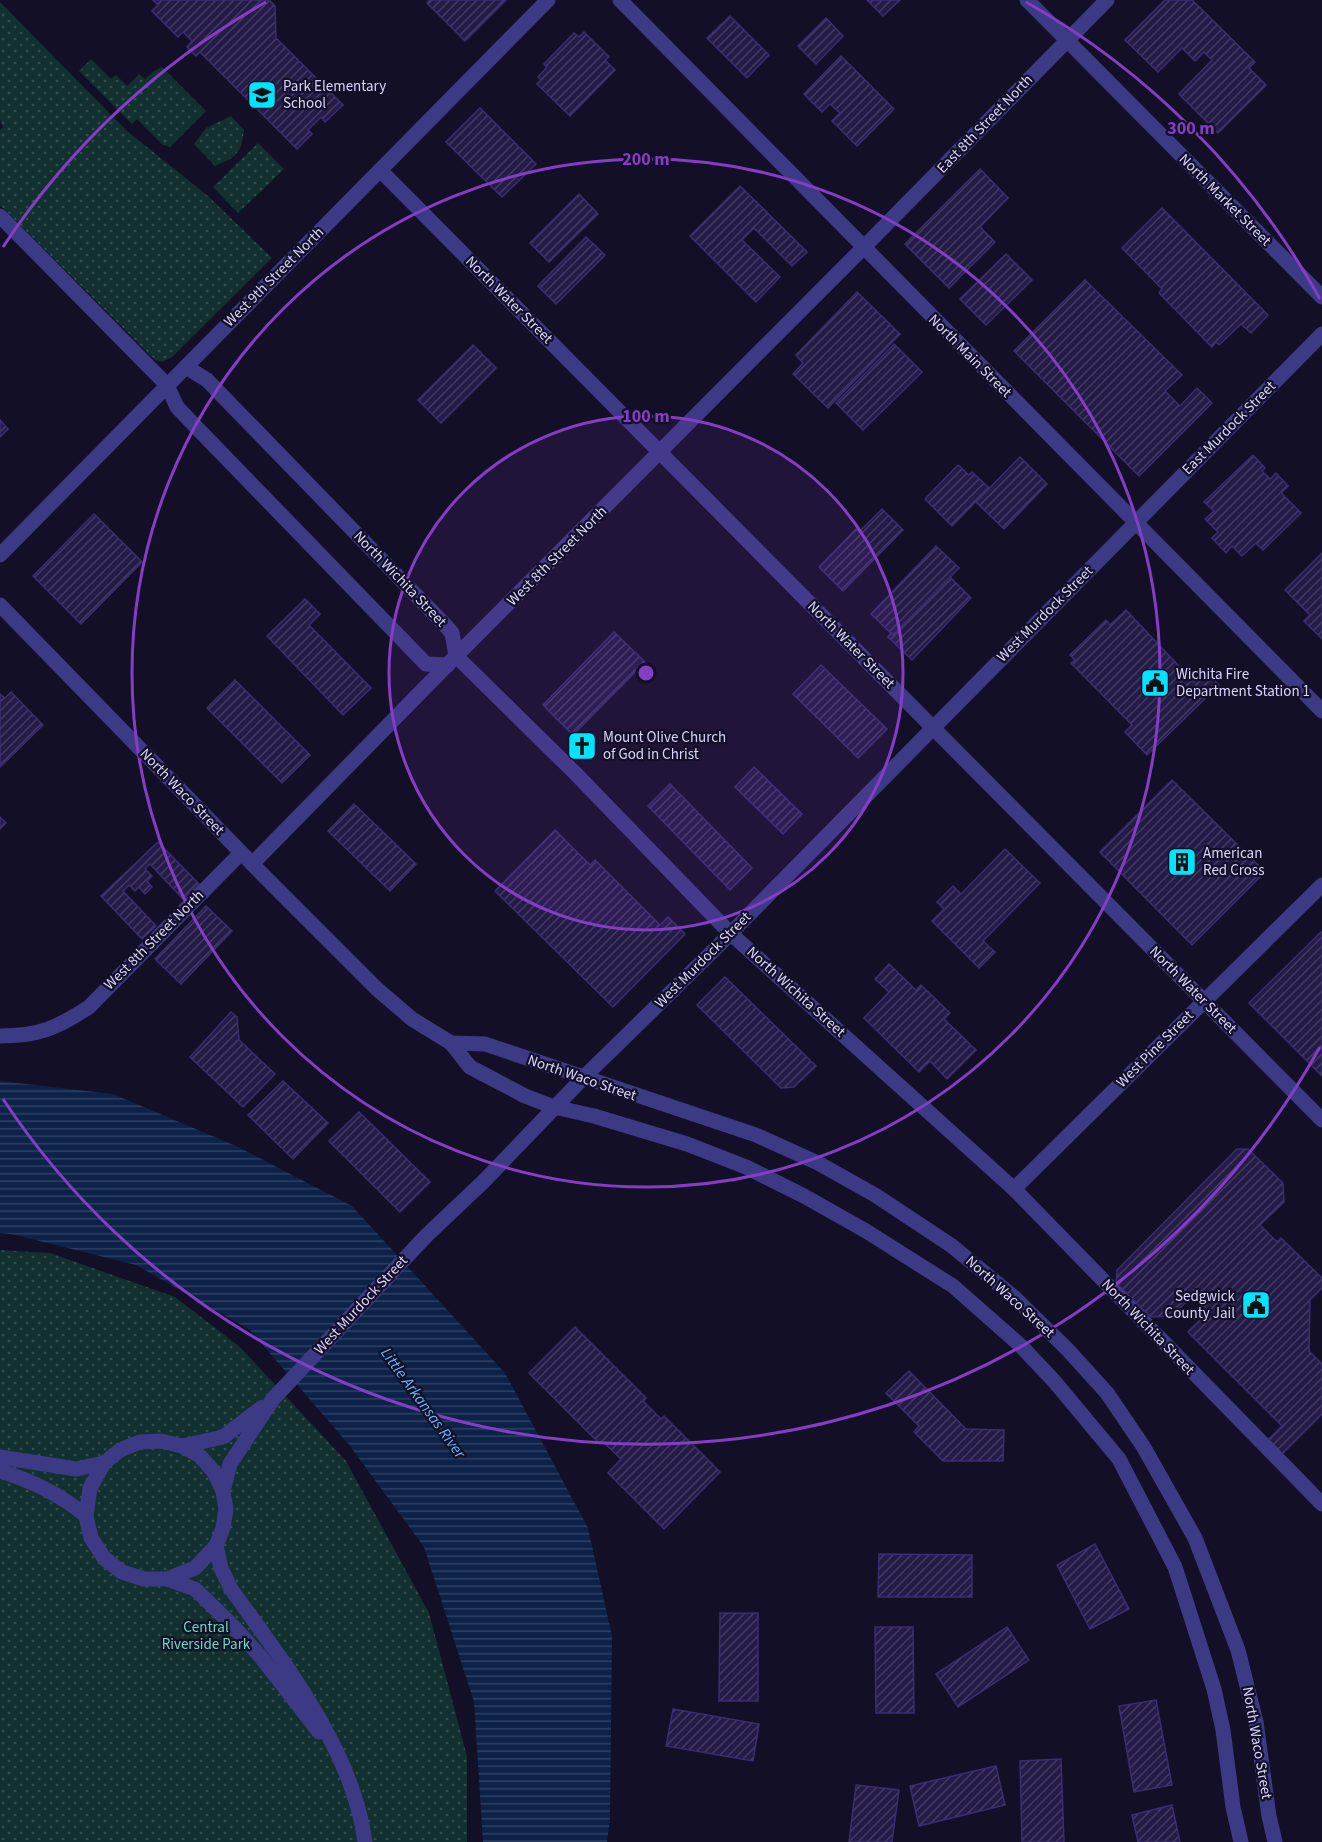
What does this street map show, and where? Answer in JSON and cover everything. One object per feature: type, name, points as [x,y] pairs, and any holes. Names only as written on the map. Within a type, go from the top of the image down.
[{"type":"street","name":"West 9th Street North","points":[[0,555],[548,0]]},
{"type":"street","name":"North Main Street","points":[[620,0],[863,249],[1322,711]]},
{"type":"street","name":"North Market Street","points":[[1027,0],[1322,297]]},
{"type":"street","name":"East 8th Street North","points":[[863,249],[1107,0]]},
{"type":"street","name":"North Water Street","points":[[380,170],[1322,1120]]},
{"type":"street","points":[[0,216],[167,385],[177,407],[426,664],[452,661]]},
{"type":"street","name":"West 8th Street North","points":[[0,1036],[46,1031],[63,1024],[88,1007],[452,661],[863,249]]},
{"type":"street","name":"East Murdock Street","points":[[1135,523],[1322,334]]},
{"type":"street","name":"North Wichita Street","points":[[186,367],[207,380],[452,633],[452,661],[575,773],[730,933],[1014,1190],[1322,1504]]},
{"type":"street","name":"West Murdock Street","points":[[182,1446],[223,1437],[273,1399],[426,1236],[484,1181],[554,1107],[730,933],[1135,523]]},
{"type":"street","name":"North Waco Street","points":[[0,605],[377,989],[412,1019],[451,1043],[470,1067],[525,1096],[554,1107],[594,1116],[687,1144],[746,1167],[866,1231],[953,1286],[996,1323],[1054,1381],[1119,1459],[1175,1567],[1214,1689],[1224,1730],[1233,1807],[1241,1842]]},
{"type":"street","name":"West Pine Street","points":[[1014,1190],[1322,885]]},
{"type":"street","name":"North Waco Street","points":[[451,1043],[485,1044],[756,1135],[818,1163],[875,1195],[952,1246],[1015,1298],[1068,1350],[1107,1393],[1143,1446],[1195,1538],[1238,1650],[1256,1722],[1269,1816],[1275,1842]]},
{"type":"street","name":"West Murdock Street","points":[[223,1491],[230,1464],[273,1399]]},
{"type":"street","name":"West Murdock Street","points":[[161,1441],[182,1446],[200,1456],[214,1472],[223,1491],[226,1509],[223,1528],[216,1546],[195,1568],[167,1579],[144,1579],[122,1572],[104,1558],[91,1538],[86,1516],[90,1488],[104,1463],[120,1450],[140,1442],[161,1441]]},
{"type":"street","points":[[0,1457],[76,1469],[104,1463]]},
{"type":"street","points":[[0,1471],[26,1479],[67,1499],[86,1516]]},
{"type":"street","points":[[216,1546],[221,1568],[231,1589],[313,1708],[342,1761],[365,1842]]},
{"type":"street","points":[[167,1579],[195,1589],[234,1627],[260,1656],[342,1761]]},
{"type":"green space","points":[[0,2],[127,131],[208,196],[272,258],[172,357],[162,362],[155,360],[0,205],[0,130],[3,127],[0,120]]},
{"type":"green space","points":[[91,59],[111,79],[116,75],[127,86],[139,74],[145,79],[162,67],[206,111],[170,147],[163,145],[137,119],[132,124],[79,71]]},
{"type":"green space","points":[[231,116],[244,130],[241,144],[233,157],[215,166],[194,144],[206,128]]},
{"type":"green space","points":[[258,143],[284,169],[238,213],[213,187]]},
{"type":"green space","name":"Central Riverside Park","points":[[0,1250],[50,1253],[175,1297],[240,1347],[346,1461],[429,1613],[467,1756],[467,1842],[0,1842]]},
{"type":"water","name":"Little Arkansas River","points":[[0,1081],[113,1094],[236,1146],[352,1206],[505,1373],[588,1528],[612,1636],[610,1819],[607,1842],[483,1842],[474,1702],[424,1547],[350,1446],[250,1330],[136,1265],[0,1233]]},
{"type":"building","name":"Park Elementary School","points":[[153,0],[269,0],[275,6],[276,38],[343,105],[325,122],[321,117],[308,130],[312,134],[297,149],[200,52],[196,56],[187,47],[192,41],[183,32],[178,37],[152,11],[158,5]]},
{"type":"building","points":[[430,0],[506,0],[465,41],[427,3]]},
{"type":"building","points":[[867,0],[900,0],[883,16]]},
{"type":"building","points":[[1165,0],[1192,0],[1255,62],[1249,68],[1266,85],[1218,133],[1179,94],[1212,60],[1204,52],[1195,61],[1182,48],[1158,72],[1125,40]]},
{"type":"building","points":[[730,16],[769,55],[747,78],[707,38]]},
{"type":"building","points":[[826,18],[843,36],[816,64],[798,46]]},
{"type":"building","points":[[584,32],[609,57],[605,60],[615,70],[570,116],[537,84],[541,80],[538,77],[547,67],[544,64],[574,33],[579,37]]},
{"type":"building","points":[[841,56],[894,109],[857,146],[832,121],[840,113],[830,104],[822,112],[804,94]]},
{"type":"building","points":[[480,108],[536,164],[502,197],[446,142]]},
{"type":"building","points":[[980,169],[1008,198],[980,227],[995,242],[949,288],[905,244]]},
{"type":"building","points":[[740,186],[807,252],[792,266],[754,228],[742,240],[780,277],[756,302],[690,236]]},
{"type":"building","points":[[579,194],[598,214],[549,262],[530,243]]},
{"type":"building","points":[[1162,208],[1268,315],[1251,333],[1241,324],[1219,345],[1216,342],[1212,347],[1159,293],[1162,289],[1122,248]]},
{"type":"building","points":[[586,237],[605,255],[556,304],[538,286]]},
{"type":"building","points":[[1006,254],[1032,280],[986,325],[960,299]]},
{"type":"building","points":[[1085,280],[1182,375],[1165,391],[1180,406],[1197,388],[1212,403],[1139,476],[1014,351]]},
{"type":"building","points":[[857,292],[900,334],[828,408],[793,374],[803,363],[796,355]]},
{"type":"building","points":[[894,344],[922,372],[863,430],[836,403]]},
{"type":"building","points":[[473,345],[496,368],[441,423],[418,400]]},
{"type":"building","points":[[0,420],[8,429],[0,437]]},
{"type":"building","points":[[1253,455],[1265,468],[1262,471],[1270,479],[1276,473],[1288,486],[1281,493],[1301,513],[1263,550],[1256,543],[1242,556],[1232,546],[1226,553],[1212,538],[1218,532],[1205,519],[1214,511],[1204,502]]},
{"type":"building","points":[[1020,457],[1047,484],[1004,529],[976,502]]},
{"type":"building","points":[[958,465],[969,475],[972,472],[989,488],[952,526],[925,499]]},
{"type":"building","points":[[882,509],[903,530],[843,591],[819,567],[856,529],[859,532]]},
{"type":"building","points":[[94,514],[142,562],[81,624],[33,576]]},
{"type":"building","points":[[936,546],[959,568],[893,635],[871,614]]},
{"type":"building","points":[[1322,553],[1322,639],[1304,621],[1310,615],[1285,590]]},
{"type":"building","points":[[950,577],[971,598],[912,660],[888,637],[891,633],[893,635]]},
{"type":"building","points":[[305,599],[320,614],[309,625],[371,688],[343,715],[267,636]]},
{"type":"building","name":"Wichita Fire Department Station 1","points":[[1126,610],[1194,682],[1205,671],[1219,685],[1147,755],[1125,732],[1132,725],[1071,663],[1075,660],[1070,655],[1106,620],[1110,625]]},
{"type":"building","points":[[614,632],[645,662],[573,735],[543,705]]},
{"type":"building","points":[[821,665],[887,729],[858,758],[793,694]]},
{"type":"building","points":[[235,680],[310,755],[282,783],[207,708]]},
{"type":"building","points":[[11,692],[43,725],[0,767],[0,694],[5,698]]},
{"type":"building","points":[[754,767],[802,814],[783,834],[735,787]]},
{"type":"building","name":"American Red Cross","points":[[1172,780],[1265,872],[1192,945],[1100,852]]},
{"type":"building","points":[[670,784],[752,868],[730,890],[648,806]]},
{"type":"building","points":[[354,804],[416,864],[390,891],[328,831]]},
{"type":"building","points":[[0,817],[6,823],[0,829]]},
{"type":"building","points":[[555,830],[590,865],[595,860],[660,925],[668,917],[685,934],[613,1007],[495,891]]},
{"type":"building","points":[[158,842],[199,884],[183,899],[150,864],[145,869],[152,876],[147,881],[152,887],[145,894],[139,887],[135,891],[129,885],[123,891],[156,926],[142,939],[101,896]]},
{"type":"building","points":[[1005,849],[1040,883],[983,941],[995,952],[979,968],[932,921],[944,909],[937,902],[953,886],[961,894]]},
{"type":"building","points":[[206,906],[232,931],[181,984],[155,959]]},
{"type":"building","points":[[1322,933],[1322,1076],[1249,1003]]},
{"type":"building","points":[[889,964],[916,990],[921,985],[950,1013],[944,1019],[976,1050],[947,1079],[930,1061],[919,1072],[864,1018],[889,992],[875,979]]},
{"type":"building","points":[[725,977],[816,1066],[794,1087],[781,1088],[697,1005]]},
{"type":"building","points":[[231,1012],[237,1017],[239,1040],[275,1074],[243,1107],[190,1057]]},
{"type":"building","points":[[283,1081],[328,1123],[293,1159],[248,1115]]},
{"type":"building","points":[[359,1112],[430,1182],[400,1212],[329,1141]]},
{"type":"building","name":"Sedgwick County Jail","points":[[1237,1149],[1248,1149],[1283,1183],[1284,1202],[1260,1225],[1277,1242],[1281,1238],[1322,1278],[1322,1288],[1310,1300],[1309,1351],[1322,1364],[1322,1414],[1281,1455],[1267,1441],[1282,1426],[1188,1332],[1209,1311],[1193,1295],[1172,1316],[1151,1317],[1116,1283],[1117,1270]]},
{"type":"building","points":[[575,1327],[646,1398],[643,1401],[661,1419],[664,1416],[720,1472],[664,1529],[608,1473],[621,1459],[602,1441],[600,1444],[529,1373]]},
{"type":"building","points":[[909,1371],[966,1429],[1004,1430],[1003,1461],[943,1461],[914,1432],[919,1426],[886,1393]]},
{"type":"building","points":[[1095,1544],[1129,1609],[1090,1629],[1057,1565]]},
{"type":"building","points":[[879,1554],[972,1555],[972,1597],[878,1597]]},
{"type":"building","points":[[720,1613],[758,1613],[758,1701],[719,1701]]},
{"type":"building","points":[[875,1627],[913,1627],[914,1713],[876,1713]]},
{"type":"building","points":[[1007,1627],[1029,1660],[958,1707],[936,1674]]},
{"type":"building","points":[[1156,1700],[1172,1785],[1134,1792],[1119,1706]]},
{"type":"building","points":[[673,1709],[759,1724],[753,1761],[666,1746]]},
{"type":"building","points":[[1061,1759],[1064,1842],[1022,1842],[1020,1761]]},
{"type":"building","points":[[996,1766],[1005,1805],[919,1826],[910,1786]]},
{"type":"building","points":[[856,1785],[899,1790],[892,1842],[849,1842]]},
{"type":"building","points":[[1172,1805],[1180,1842],[1138,1842],[1132,1815]]},
{"type":"place","name":"Park Elementary School","points":[[262,95]]},
{"type":"place","name":"Wichita Fire Department Station 1","points":[[1155,683]]},
{"type":"place","name":"Mount Olive Church of God in Christ","points":[[582,746]]},
{"type":"place","name":"American Red Cross","points":[[1182,862]]},
{"type":"place","name":"Sedgwick County Jail","points":[[1256,1305]]}]
